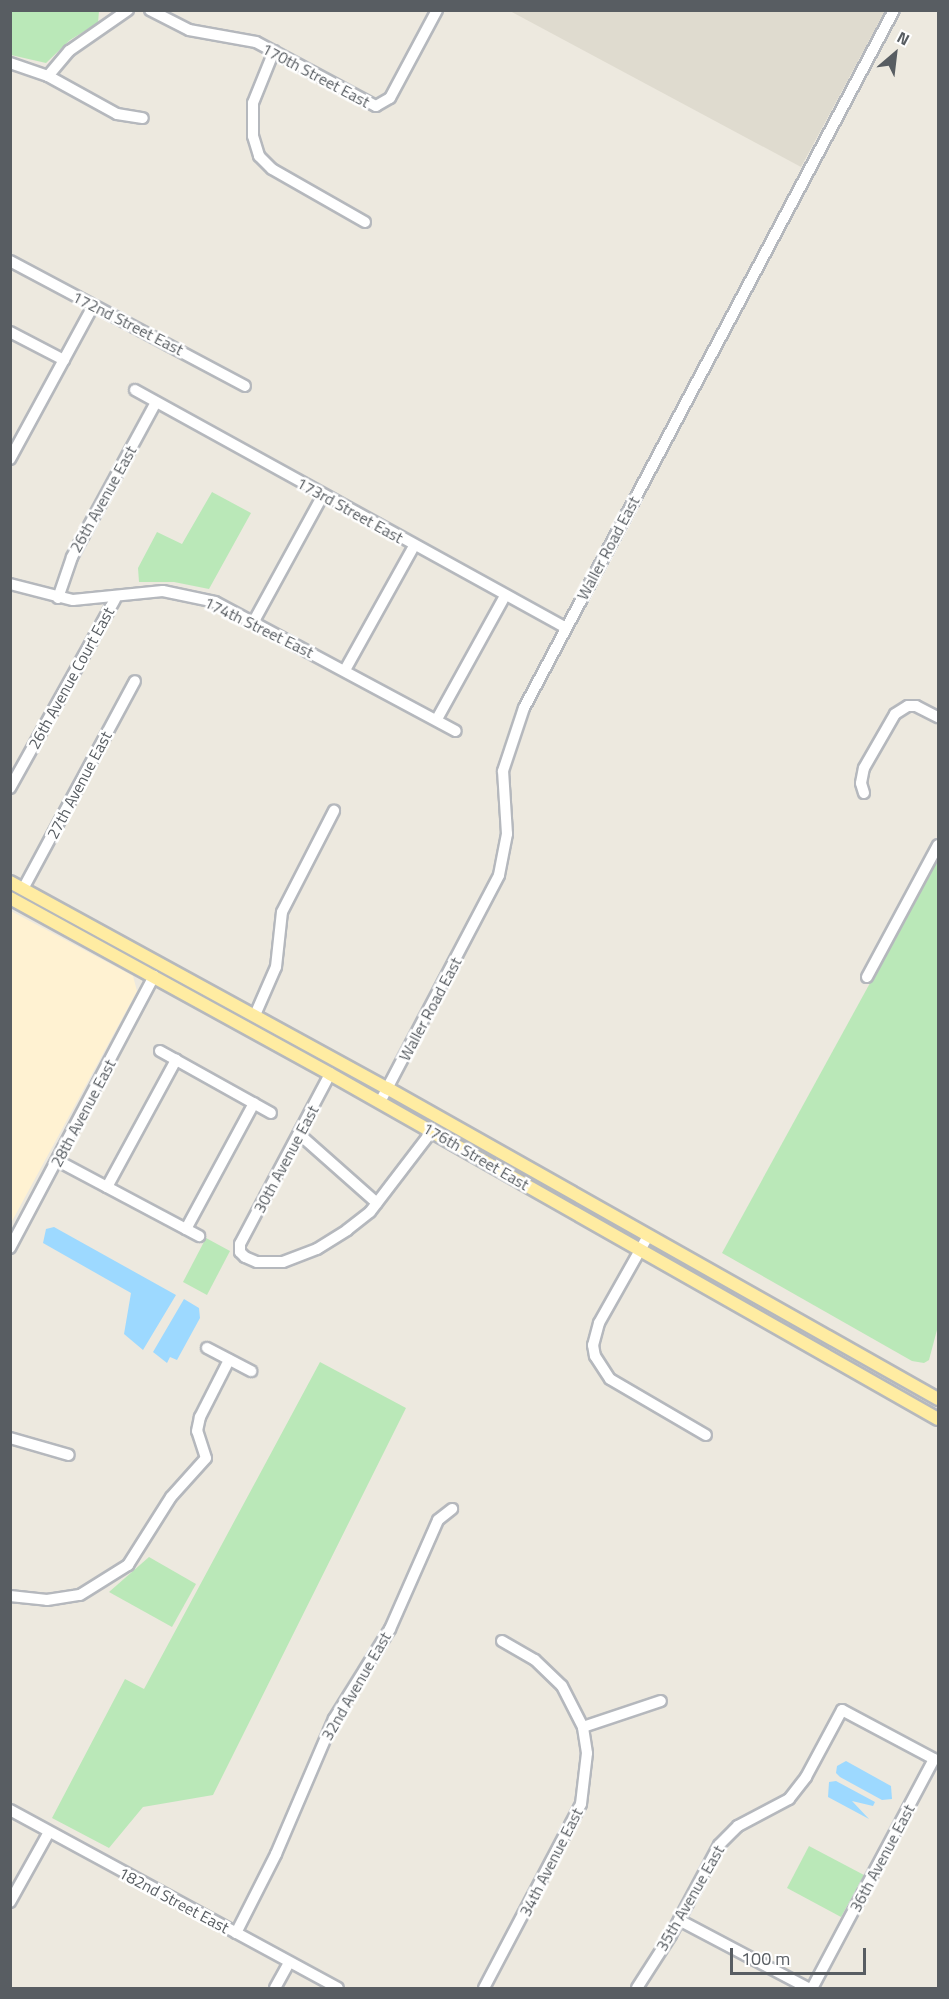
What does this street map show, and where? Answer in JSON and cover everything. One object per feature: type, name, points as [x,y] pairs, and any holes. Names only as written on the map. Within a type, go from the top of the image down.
[{"type":"main road","name":"176th Street East","points":[[10,882],[387,1088],[939,1399]]},
{"type":"main road","name":"176th Street East","points":[[10,898],[432,1131],[939,1419]]},
{"type":"main road","points":[[154,976],[162,973],[203,995],[216,994]]},
{"type":"street","points":[[107,10],[116,20]]},
{"type":"street","points":[[48,76],[69,51],[128,10]]},
{"type":"street","name":"170th Street East","points":[[150,10],[189,30],[244,38],[274,51],[372,106],[380,106],[390,98],[437,10]]},
{"type":"street","name":"Waller Road East","points":[[380,1102],[496,883],[507,834],[502,793],[507,752],[566,628],[894,10]]},
{"type":"street","points":[[274,51],[253,103],[253,136],[259,156],[272,169],[365,222]]},
{"type":"street","points":[[10,63],[48,76],[117,114],[143,118]]},
{"type":"street","name":"172nd Street East","points":[[10,261],[244,386]]},
{"type":"street","points":[[10,459],[14,444],[93,306]]},
{"type":"street","points":[[10,332],[64,360]]},
{"type":"street","name":"173rd Street East","points":[[135,390],[566,628]]},
{"type":"street","name":"26th Avenue East","points":[[58,598],[72,557],[156,402]]},
{"type":"street","points":[[254,621],[323,495]]},
{"type":"street","points":[[345,670],[414,546]]},
{"type":"street","name":"174th Street East","points":[[10,584],[58,598],[115,599],[163,591],[215,602],[456,731]]},
{"type":"street","points":[[437,719],[505,596]]},
{"type":"street","name":"26th Avenue Court East","points":[[10,788],[115,599]]},
{"type":"street","name":"27th Avenue East","points":[[23,889],[135,681]]},
{"type":"street","points":[[864,794],[861,783],[864,768],[891,720],[902,708],[916,706],[939,717]]},
{"type":"street","points":[[255,1015],[276,967],[282,912],[334,812]]},
{"type":"street","points":[[867,977],[939,845]]},
{"type":"street","name":"28th Avenue East","points":[[10,1248],[154,976]]},
{"type":"street","points":[[160,1051],[271,1113]]},
{"type":"street","points":[[106,1187],[176,1060]]},
{"type":"street","name":"30th Avenue East","points":[[330,1074],[240,1244],[240,1252],[257,1262],[283,1262],[317,1249],[377,1203]]},
{"type":"street","points":[[186,1229],[254,1103]]},
{"type":"street","points":[[299,1134],[377,1203],[432,1131]]},
{"type":"street","points":[[58,1161],[199,1236]]},
{"type":"street","points":[[648,1236],[596,1330],[593,1346],[597,1361],[610,1379],[706,1435]]},
{"type":"street","points":[[207,1348],[251,1371]]},
{"type":"street","points":[[10,1596],[47,1600],[80,1595],[98,1587],[128,1565],[171,1497],[206,1458],[197,1431],[200,1417],[229,1360]]},
{"type":"street","points":[[10,1438],[69,1455]]},
{"type":"street","name":"32nd Avenue East","points":[[236,1933],[276,1854],[334,1719],[390,1629],[438,1520],[452,1509]]},
{"type":"street","points":[[502,1641],[535,1660],[562,1686],[583,1727],[661,1701]]},
{"type":"street","name":"35th Avenue East","points":[[637,1989],[679,1920],[719,1845],[738,1826],[789,1799],[806,1777],[842,1710],[934,1759]]},
{"type":"street","name":"34th Avenue East","points":[[484,1989],[581,1804],[587,1764],[583,1727]]},
{"type":"street","name":"36th Avenue East","points":[[810,1989],[934,1759]]},
{"type":"street","name":"182nd Street East","points":[[10,1810],[338,1989]]},
{"type":"street","points":[[10,1902],[49,1832]]},
{"type":"street","points":[[679,1920],[810,1989]]},
{"type":"street","points":[[275,1989],[289,1963]]},
{"type":"shaded area","points":[[510,11],[885,11],[801,167]]},
{"type":"shaded area","points":[[11,911],[133,976],[137,991],[11,1223]]},
{"type":"green space","points":[[11,11],[99,11],[98,23],[70,40],[46,63],[11,55]]},
{"type":"green space","points":[[212,492],[251,513],[209,589],[174,582],[139,582],[138,568],[157,532],[182,544]]},
{"type":"green space","points":[[938,859],[938,1326],[929,1360],[924,1363],[912,1361],[722,1253]]},
{"type":"green space","points":[[206,1238],[230,1251],[207,1295],[183,1282]]},
{"type":"green space","points":[[320,1362],[406,1408],[213,1795],[143,1807],[109,1848],[52,1818],[125,1679],[144,1689]]},
{"type":"green space","points":[[149,1557],[196,1584],[172,1627],[109,1592]]},
{"type":"green space","points":[[809,1846],[864,1875],[841,1917],[787,1888]]},
{"type":"water","points":[[54,1227],[176,1295],[143,1350],[124,1334],[131,1293],[43,1243],[46,1229]]},
{"type":"water","points":[[184,1299],[199,1308],[200,1318],[177,1360],[170,1357],[167,1363],[153,1352]]},
{"type":"water","points":[[846,1761],[891,1786],[892,1799],[882,1800],[840,1777],[836,1773],[837,1766]]},
{"type":"water","points":[[836,1781],[875,1802],[873,1806],[852,1801],[869,1819],[828,1797],[829,1782]]}]
